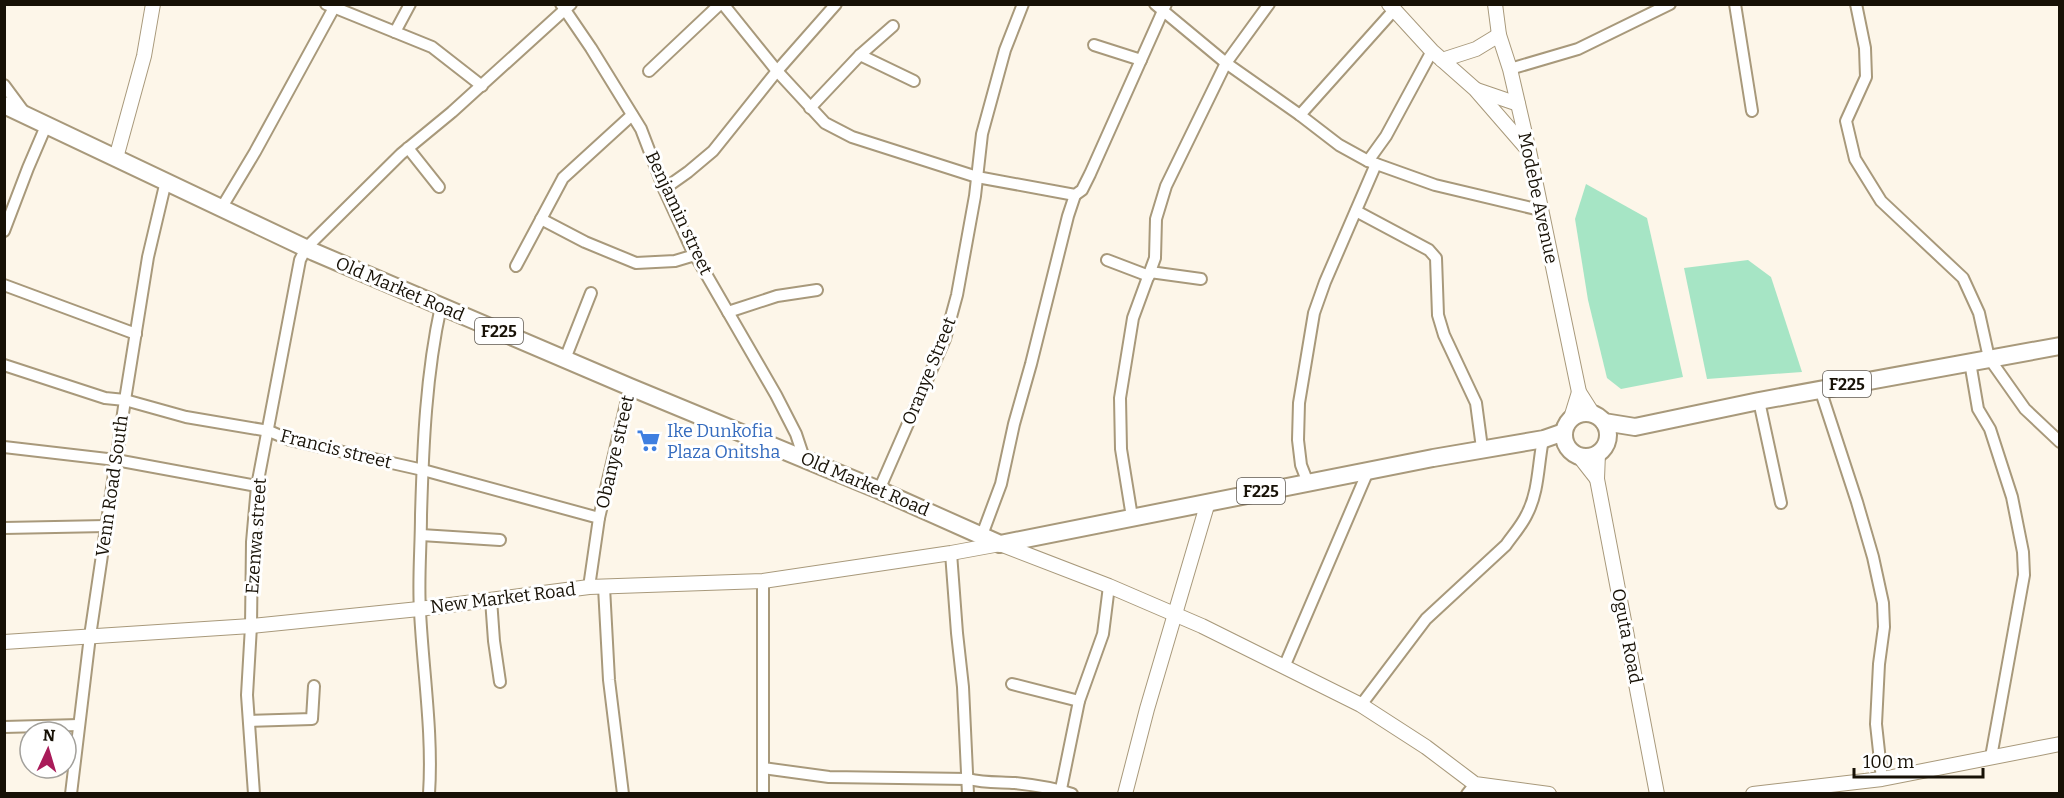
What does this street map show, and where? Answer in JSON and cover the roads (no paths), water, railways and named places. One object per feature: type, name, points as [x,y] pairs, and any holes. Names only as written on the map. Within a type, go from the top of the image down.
[{"type":"main road","name":"Old Market Road","points":[[4,105],[306,248],[630,387],[804,458],[1000,544]]},
{"type":"main road","name":"F225","points":[[1523,441],[1574,452],[1586,457],[1635,427],[1820,389],[2060,346]]},
{"type":"main road","name":"F225","points":[[1000,544],[1308,483],[1433,455],[1554,437],[1582,413],[1635,427]]},
{"type":"main road","points":[[1599,418],[1607,428],[1602,447]]},
{"type":"main road","points":[[1567,425],[1564,438],[1574,452]]},
{"type":"street","points":[[116,158],[144,57],[153,4]]},
{"type":"street","points":[[395,32],[410,4]]},
{"type":"street","points":[[649,71],[721,4],[777,71],[825,123],[852,137],[977,177],[1075,195]]},
{"type":"street","points":[[664,189],[713,151],[777,71],[836,4]]},
{"type":"street","name":"Oranye Street","points":[[879,490],[945,339],[957,295],[982,134],[1005,50],[1023,4]]},
{"type":"street","points":[[1131,517],[1121,449],[1120,398],[1133,318],[1155,258],[1156,219],[1166,186],[1226,63],[1269,4]]},
{"type":"street","name":"Modebe Avenue","points":[[1495,4],[1499,35],[1518,104],[1579,392]]},
{"type":"street","points":[[1510,69],[1578,49],[1670,4]]},
{"type":"street","points":[[1735,4],[1752,111]]},
{"type":"street","points":[[1856,4],[1865,48],[1866,76],[1846,121],[1855,159],[1881,201],[1962,278],[1979,313],[1989,358],[2025,409],[2060,442]]},
{"type":"street","points":[[222,207],[255,152],[332,6],[432,47],[482,86]]},
{"type":"street","points":[[306,248],[408,148],[482,86],[566,7]]},
{"type":"street","name":"Benjamin street","points":[[566,7],[641,129],[664,189],[695,255],[776,395],[796,434],[804,458]]},
{"type":"street","points":[[982,535],[1001,484],[1014,424],[1075,195],[1082,190],[1141,60],[1162,7],[1226,63],[1339,145],[1372,163],[1435,185],[1540,210]]},
{"type":"street","points":[[1300,115],[1391,7],[1437,55],[1475,89],[1528,151]]},
{"type":"street","points":[[810,108],[892,26]]},
{"type":"street","points":[[1308,483],[1301,465],[1299,403],[1314,313],[1356,211],[1372,163],[1386,136],[1437,55],[1476,49],[1499,35]]},
{"type":"street","points":[[1094,45],[1141,60]]},
{"type":"street","points":[[861,55],[914,81]]},
{"type":"street","points":[[4,85],[26,115]]},
{"type":"street","points":[[1475,89],[1518,104]]},
{"type":"street","points":[[516,266],[563,178],[632,115]]},
{"type":"street","points":[[4,231],[46,126]]},
{"type":"street","points":[[408,148],[439,187]]},
{"type":"street","name":"Venn Road South","points":[[71,794],[90,636],[125,400],[148,257],[166,182]]},
{"type":"street","points":[[1356,211],[1429,250],[1436,258],[1438,315],[1444,335],[1476,404],[1482,448]]},
{"type":"street","points":[[541,219],[585,242],[636,263],[675,261],[695,255]]},
{"type":"street","name":"Ezenwa street","points":[[254,794],[247,695],[252,542],[257,486],[300,260],[306,248]]},
{"type":"street","points":[[1107,260],[1149,274],[1201,279]]},
{"type":"street","points":[[4,285],[136,334]]},
{"type":"street","points":[[728,312],[777,296],[817,290]]},
{"type":"street","points":[[566,359],[591,293]]},
{"type":"street","points":[[429,794],[426,692],[419,609],[423,470],[432,346],[441,306]]},
{"type":"street","points":[[1970,362],[1978,410],[1990,429],[2012,497],[2023,552],[2024,575],[1990,757]]},
{"type":"street","name":"Francis street","points":[[4,365],[105,398],[125,400],[186,417],[269,431],[312,446],[423,470],[599,518]]},
{"type":"street","name":"Obanye street","points":[[599,518],[630,387]]},
{"type":"street","points":[[1820,389],[1857,502],[1883,603],[1884,627],[1879,664],[1876,724],[1882,778]]},
{"type":"street","points":[[1579,392],[1599,418]]},
{"type":"street","points":[[1567,425],[1579,392]]},
{"type":"street","points":[[1759,401],[1781,503]]},
{"type":"street","points":[[1361,705],[1426,619],[1506,545],[1527,514],[1535,490],[1542,445]]},
{"type":"street","points":[[4,447],[116,460],[257,486]]},
{"type":"street","points":[[1597,479],[1602,447]]},
{"type":"street","points":[[1574,452],[1597,479]]},
{"type":"street","points":[[1284,667],[1378,467]]},
{"type":"street","name":"Oguta Road","points":[[1597,479],[1657,794]]},
{"type":"street","points":[[1125,794],[1208,502]]},
{"type":"street","points":[[588,588],[599,518]]},
{"type":"street","points":[[4,528],[106,526]]},
{"type":"street","points":[[421,535],[500,540]]},
{"type":"street","points":[[1000,544],[1109,586],[1202,626],[1361,705],[1409,736],[1474,790],[1549,794]]},
{"type":"street","name":"New Market Road","points":[[4,642],[251,626],[419,609],[588,588],[763,581],[1000,544]]},
{"type":"street","points":[[951,553],[963,687],[968,794]]},
{"type":"street","points":[[763,581],[763,794]]},
{"type":"street","points":[[1060,792],[1079,701],[1103,634],[1109,586]]},
{"type":"street","points":[[604,587],[609,680],[622,794]]},
{"type":"street","points":[[491,599],[500,682]]},
{"type":"street","points":[[1012,684],[1079,701]]},
{"type":"street","points":[[249,722],[312,719],[314,686]]},
{"type":"street","points":[[4,727],[79,724]]},
{"type":"street","points":[[1753,794],[1882,778],[2060,744]]},
{"type":"street","points":[[763,768],[830,777],[968,779],[981,783],[1015,783],[1072,794]]},
{"type":"place","name":"Ike Dunkofia Plaza Onitsha","points":[[649,441]]}]
